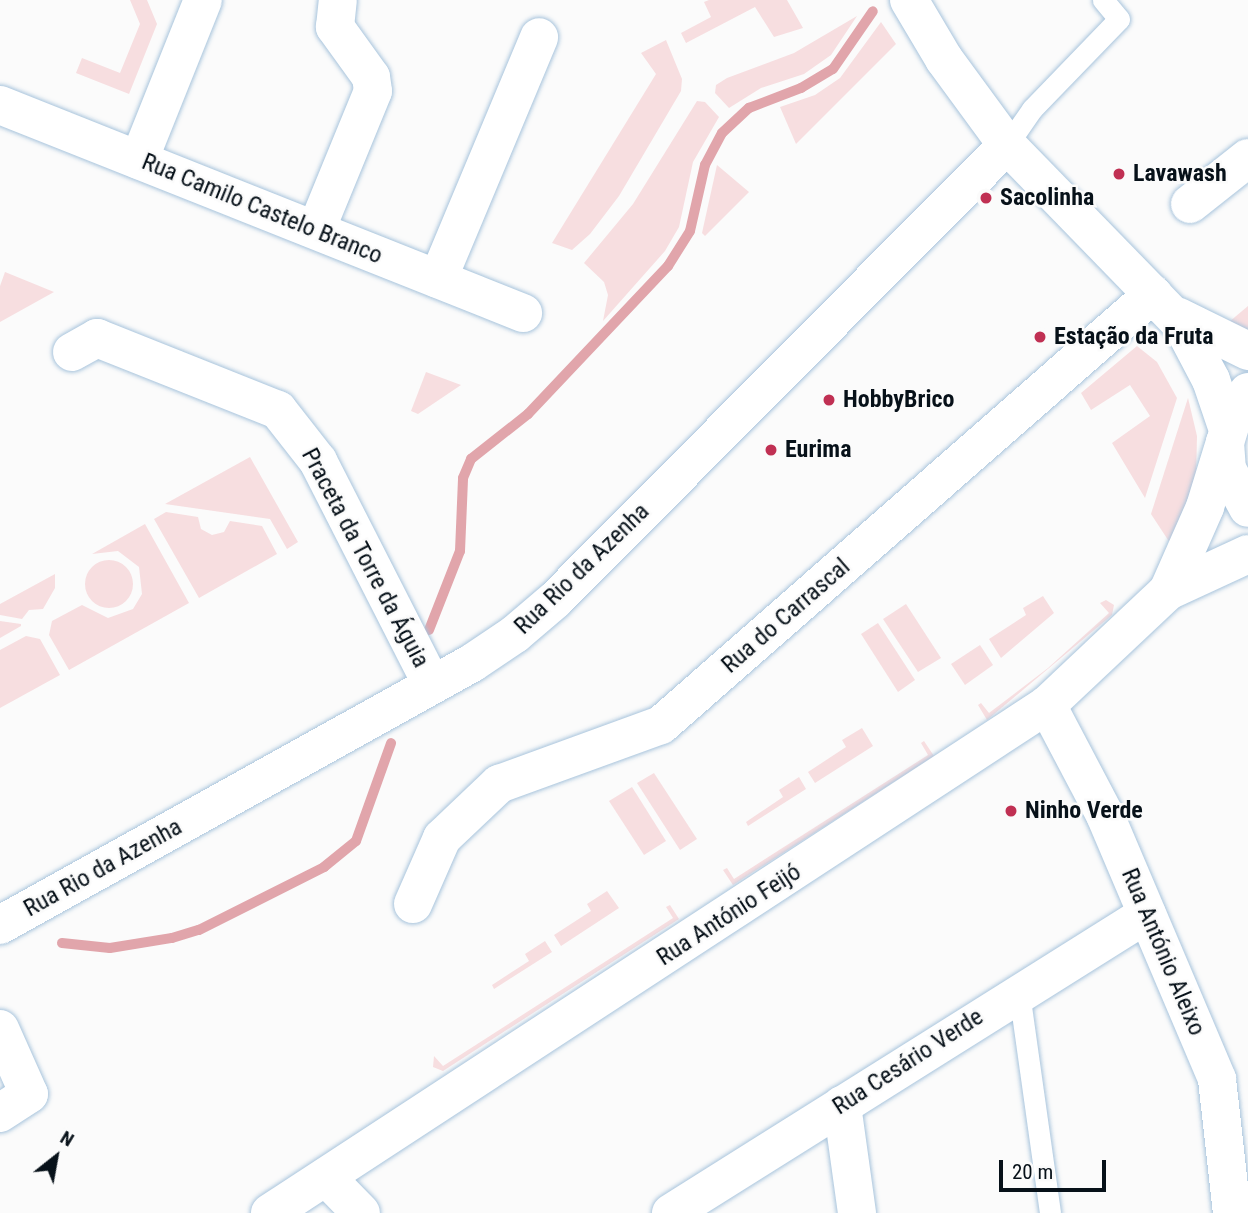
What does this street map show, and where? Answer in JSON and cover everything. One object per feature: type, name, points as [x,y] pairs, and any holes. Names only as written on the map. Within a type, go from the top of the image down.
[{"type":"street","points":[[139,160],[204,0]]},
{"type":"street","points":[[316,230],[373,91],[371,77],[335,27],[338,0]]},
{"type":"street","points":[[909,0],[950,69],[1007,145],[1161,302],[1203,361],[1226,436],[1227,470],[1248,508]]},
{"type":"street","points":[[438,279],[540,37]]},
{"type":"street","name":"Rua Camilo Castelo Branco","points":[[0,105],[523,313]]},
{"type":"street","name":"Rua Rio da Azenha","points":[[0,925],[494,650],[546,609],[1007,145]]},
{"type":"street","points":[[1190,204],[1248,158]]},
{"type":"street","points":[[1161,302],[1207,334],[1248,351]]},
{"type":"street","name":"Rua do Carrascal","points":[[413,904],[442,838],[499,784],[661,726],[1161,302]]},
{"type":"street","name":"Praceta da Torre da Águia","points":[[72,352],[97,338],[278,410],[318,461],[432,685]]},
{"type":"street","name":"Rua António Feijó","points":[[1168,591],[1205,507],[1226,436],[1248,391]]},
{"type":"street","name":"Rua António Feijó","points":[[270,1213],[1047,705],[1168,591],[1248,554]]},
{"type":"street","name":"Rua António Aleixo","points":[[1047,705],[1105,815],[1217,1079],[1232,1213]]},
{"type":"street","name":"Rua Cesário Verde","points":[[671,1213],[1147,914]]},
{"type":"street","points":[[0,1029],[29,1094],[0,1113]]},
{"type":"street","points":[[842,1105],[857,1213]]},
{"type":"street","points":[[327,1177],[361,1213]]},
{"type":"lane","points":[[1007,145],[1032,109],[1119,19],[1103,0]]},
{"type":"lane","points":[[1019,992],[1050,1213]]},
{"type":"shaded area","points":[[130,0],[147,0],[157,24],[129,94],[76,73],[82,58],[120,73],[140,24]]},
{"type":"shaded area","points":[[787,0],[803,28],[774,37],[755,7],[686,43],[681,33],[711,17],[704,2]]},
{"type":"shaded area","points":[[857,16],[831,55],[804,74],[761,88],[729,108],[715,93],[716,85],[727,78],[794,53]]},
{"type":"shaded area","points":[[881,22],[896,44],[796,144],[780,107],[815,95],[840,78]]},
{"type":"shaded area","points":[[666,40],[682,79],[681,91],[619,196],[590,234],[572,250],[552,243],[656,74],[641,53]]},
{"type":"shaded area","points":[[697,101],[705,102],[719,117],[693,162],[679,227],[665,251],[603,321],[608,295],[604,282],[584,263],[633,204]]},
{"type":"shaded area","points":[[717,165],[749,192],[705,236],[702,233]]},
{"type":"shaded area","points":[[5,272],[54,292],[0,322],[0,286]]},
{"type":"shaded area","points":[[1248,306],[1248,330],[1229,322]]},
{"type":"shaded area","points":[[1137,346],[1157,362],[1177,398],[1145,498],[1112,443],[1150,416],[1130,385],[1091,410],[1081,393]]},
{"type":"shaded area","points":[[426,372],[461,385],[418,414],[411,411]]},
{"type":"shaded area","points":[[1188,398],[1197,436],[1196,479],[1170,543],[1151,514]]},
{"type":"shaded area","points":[[250,457],[298,542],[287,549],[270,519],[165,504]]},
{"type":"shaded area","points":[[166,512],[198,517],[201,529],[212,535],[224,532],[230,521],[262,526],[277,554],[199,598],[154,519]]},
{"type":"shaded area","points":[[145,524],[189,603],[69,670],[49,635],[52,621],[82,605],[108,618],[133,609],[142,594],[139,567],[118,551],[92,554]]},
{"type":"shaded area","points":[[109,560],[126,567],[133,584],[126,601],[109,608],[92,601],[85,584],[92,567]]},
{"type":"shaded area","points":[[55,574],[55,588],[43,609],[29,610],[22,619],[0,615],[0,604]]},
{"type":"shaded area","points":[[1043,596],[1054,613],[1001,658],[989,639],[1026,615],[1023,608]]},
{"type":"shaded area","points":[[1106,600],[1114,605],[1112,615],[987,720],[978,705],[981,703],[989,713],[1048,668],[1109,613],[1100,603]]},
{"type":"shaded area","points":[[906,604],[941,658],[918,672],[883,619]]},
{"type":"shaded area","points":[[0,621],[21,624],[21,626],[0,638]]},
{"type":"shaded area","points":[[878,623],[915,680],[898,692],[861,634]]},
{"type":"shaded area","points":[[26,636],[40,639],[60,675],[0,708],[0,650]]},
{"type":"shaded area","points":[[980,645],[993,665],[965,685],[951,664]]},
{"type":"shaded area","points":[[862,728],[873,746],[815,783],[808,772],[846,747],[842,740]]},
{"type":"shaded area","points":[[924,741],[934,756],[733,885],[723,870],[727,868],[734,879],[928,755],[921,743]]},
{"type":"shaded area","points":[[654,773],[697,839],[680,850],[637,783]]},
{"type":"shaded area","points":[[799,777],[806,789],[748,826],[746,822],[783,797],[779,790]]},
{"type":"shaded area","points":[[632,787],[666,841],[644,855],[609,801]]},
{"type":"shaded area","points":[[607,891],[619,908],[561,946],[554,935],[591,911],[587,904]]},
{"type":"shaded area","points":[[670,905],[679,919],[443,1071],[433,1067],[434,1056],[443,1066],[673,918],[666,907]]},
{"type":"shaded area","points":[[545,941],[552,952],[494,989],[492,985],[529,961],[525,954]]},
{"type":"waterway","points":[[429,630],[460,551],[463,478],[471,459],[528,414],[668,266],[690,231],[705,165],[722,133],[749,108],[801,88],[833,69],[873,11]]},
{"type":"waterway","points":[[62,943],[110,948],[172,938],[199,930],[324,867],[356,841],[391,743]]},
{"type":"place","name":"Lavawash","points":[[1119,174]]},
{"type":"place","name":"Sacolinha","points":[[986,198]]},
{"type":"place","name":"Estação da Fruta","points":[[1040,337]]},
{"type":"place","name":"HobbyBrico","points":[[829,400]]},
{"type":"place","name":"Eurima","points":[[771,450]]},
{"type":"place","name":"Ninho Verde","points":[[1011,811]]}]
